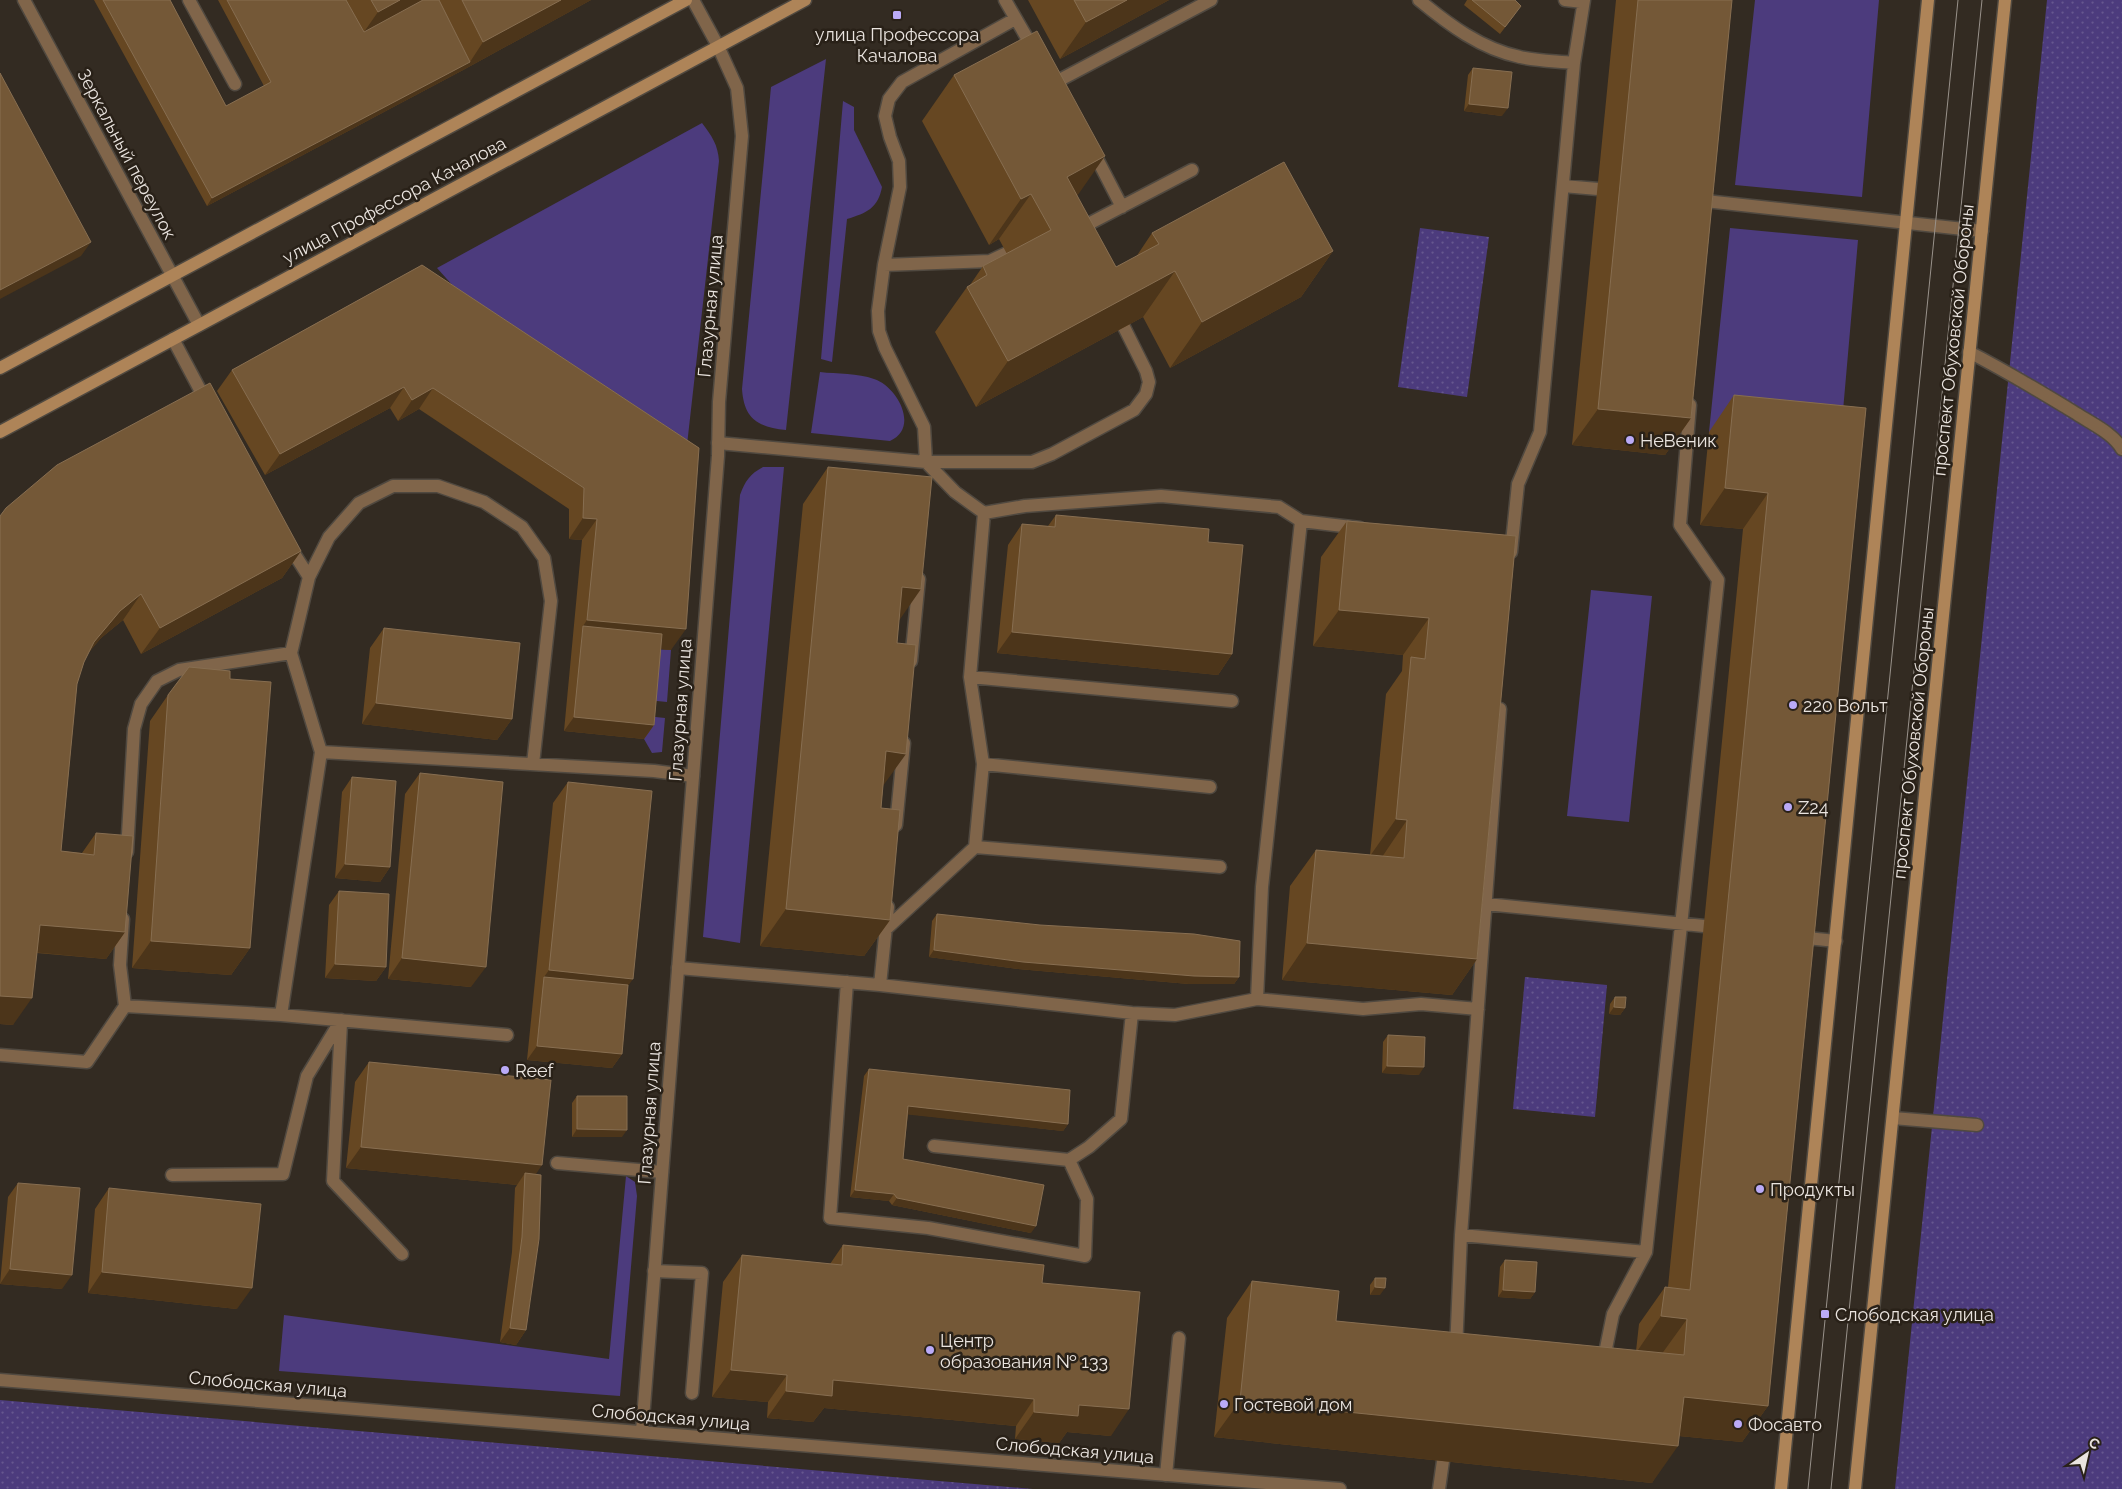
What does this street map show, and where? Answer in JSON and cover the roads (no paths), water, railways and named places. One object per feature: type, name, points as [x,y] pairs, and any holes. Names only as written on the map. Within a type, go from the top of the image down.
[{"type":"main road","points":[[0,368],[686,0]]},
{"type":"main road","name":"улица Профессора Качалова","points":[[0,432],[805,0]]},
{"type":"main road","points":[[1781,1489],[1928,0]]},
{"type":"main road","name":"проспект Обуховской Обороны","points":[[1855,1489],[2005,0]]},
{"type":"street","name":"Зеркальный переулок","points":[[24,0],[199,325]]},
{"type":"street","points":[[189,0],[235,84]]},
{"type":"street","name":"Глазурная улица","points":[[642,1432],[718,443],[719,402],[742,136],[737,88],[718,46],[693,0]]},
{"type":"street","points":[[1005,0],[1040,59]]},
{"type":"street","points":[[1054,83],[1211,0]]},
{"type":"street","points":[[1510,563],[1507,546],[1518,484],[1540,432],[1574,63],[1584,1],[1565,0]]},
{"type":"street","points":[[1424,2],[1444,20],[1481,44],[1520,57],[1574,63]]},
{"type":"street","points":[[926,480],[924,427],[885,348],[879,331],[878,312],[884,265],[900,187],[899,161],[885,116],[889,99],[902,82],[1016,19]]},
{"type":"street","points":[[1083,134],[1122,207]]},
{"type":"street","points":[[1071,234],[1192,170]]},
{"type":"street","points":[[1563,186],[1598,189]]},
{"type":"street","points":[[1691,199],[1982,231]]},
{"type":"street","points":[[884,265],[990,262],[1007,253]]},
{"type":"street","points":[[718,443],[926,462],[1032,462],[1052,454],[1134,410],[1146,394],[1149,382],[1146,371],[1124,327]]},
{"type":"street","points":[[172,339],[213,414]]},
{"type":"street","points":[[1969,352],[2026,382],[2099,428],[2117,440],[2122,449]]},
{"type":"street","points":[[1593,1366],[1603,1367],[1613,1314],[1646,1252],[1718,580],[1680,525],[1692,390]]},
{"type":"street","points":[[926,462],[955,492],[984,513],[1025,506],[1161,496],[1278,508],[1301,521],[1368,529]]},
{"type":"street","points":[[281,1015],[321,752],[291,653],[309,577],[329,537],[359,503],[393,486],[438,486],[484,502],[522,527],[544,558],[551,601],[533,764]]},
{"type":"street","points":[[886,929],[976,847],[983,764],[970,677],[984,513]]},
{"type":"street","points":[[1257,999],[1262,887],[1301,521]]},
{"type":"street","points":[[279,529],[309,577]]},
{"type":"street","points":[[910,674],[920,566]]},
{"type":"street","points":[[126,867],[134,729],[140,704],[156,681],[179,670],[291,653]]},
{"type":"street","points":[[970,677],[1232,701]]},
{"type":"street","points":[[1454,1365],[1461,1235],[1501,698]]},
{"type":"street","points":[[895,840],[905,733]]},
{"type":"street","points":[[321,752],[533,764],[693,776]]},
{"type":"street","points":[[983,764],[1210,787]]},
{"type":"street","points":[[976,847],[1220,867]]},
{"type":"street","points":[[880,984],[890,890]]},
{"type":"street","points":[[1486,904],[1704,926]]},
{"type":"street","points":[[0,1055],[87,1062],[125,1006],[120,965],[124,906]]},
{"type":"street","points":[[1792,937],[1836,940]]},
{"type":"street","points":[[678,968],[880,984],[1132,1013],[1175,1015],[1257,999],[1363,1009],[1421,1004],[1478,1009]]},
{"type":"street","points":[[847,982],[830,1218],[928,1228],[1085,1256],[1087,1199],[1069,1160]]},
{"type":"street","points":[[125,1006],[281,1015],[507,1035]]},
{"type":"street","points":[[934,1146],[1069,1160],[1089,1147],[1121,1119],[1132,1013]]},
{"type":"street","points":[[172,1174],[283,1174],[307,1076],[341,1020]]},
{"type":"street","points":[[341,1020],[333,1181],[402,1254]]},
{"type":"street","points":[[1893,1118],[1977,1125]]},
{"type":"street","points":[[557,1163],[662,1172]]},
{"type":"street","points":[[1461,1235],[1646,1252]]},
{"type":"street","points":[[654,1271],[702,1273],[692,1393]]},
{"type":"street","points":[[1166,1475],[1178,1338]]},
{"type":"street","name":"Слободская улица","points":[[0,1380],[1340,1489]]},
{"type":"street","points":[[1439,1489],[1443,1461]]},
{"type":"tram line","points":[[1808,1489],[1958,0]]},
{"type":"tram line","points":[[1831,1489],[1982,0]]},
{"type":"place","name":"улица Профессора Качалова","points":[[897,15]]},
{"type":"place","name":"НеВеник","points":[[1630,440]]},
{"type":"place","name":"220 Вольт","points":[[1793,705]]},
{"type":"place","name":"Z24","points":[[1788,807]]},
{"type":"place","name":"Reef","points":[[505,1070]]},
{"type":"place","name":"Продукты","points":[[1760,1189]]},
{"type":"place","name":"Слободская улица","points":[[1825,1314]]},
{"type":"place","name":"Центр образования № 133","points":[[930,1350]]},
{"type":"place","name":"Гостевой дом","points":[[1224,1404]]},
{"type":"place","name":"Фосавто","points":[[1738,1424]]}]
